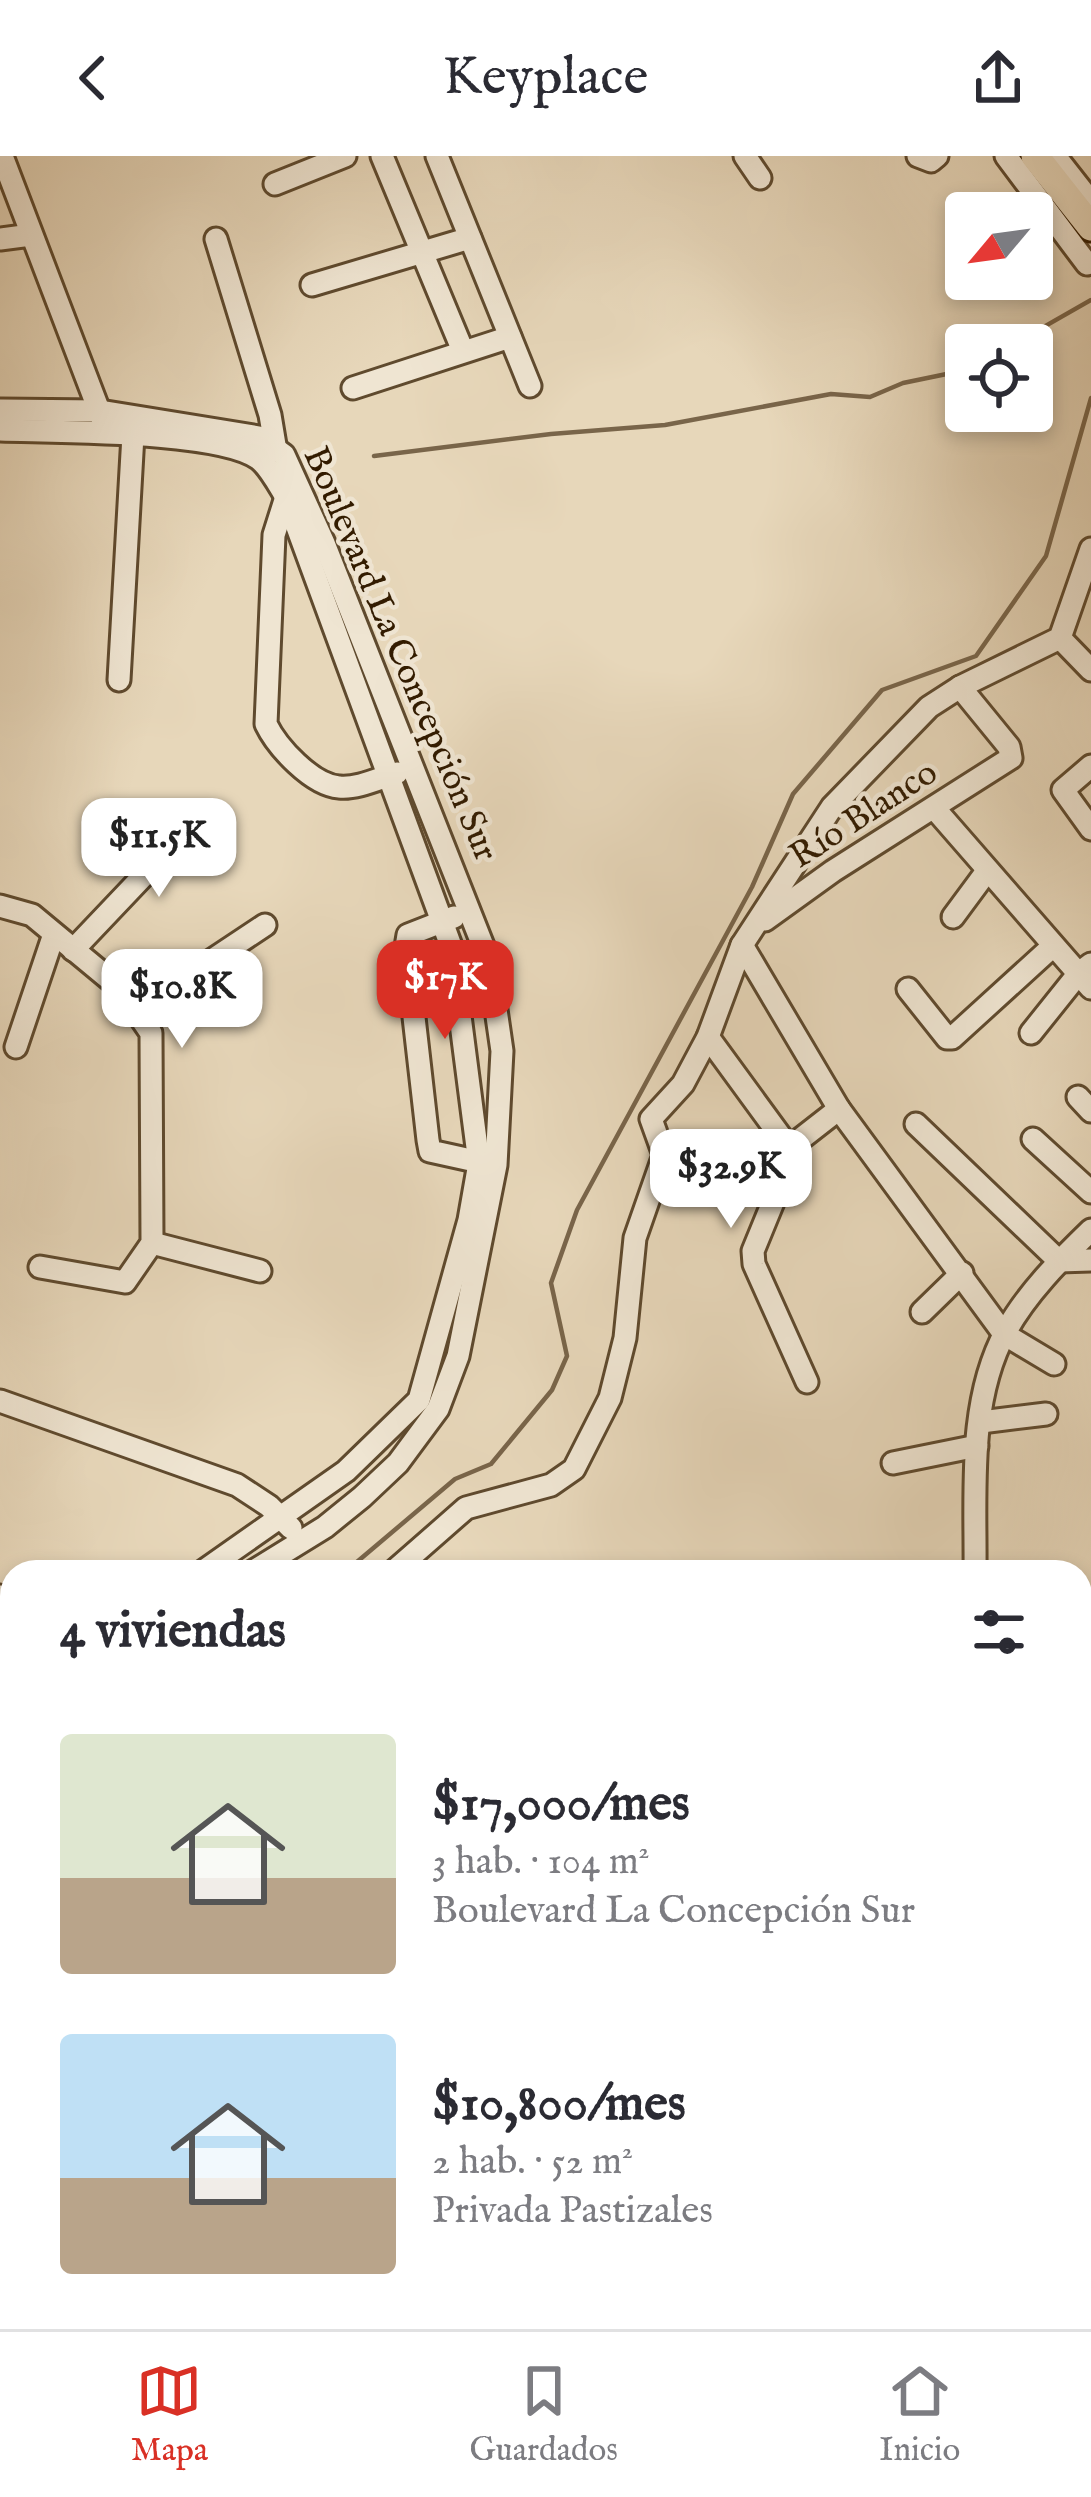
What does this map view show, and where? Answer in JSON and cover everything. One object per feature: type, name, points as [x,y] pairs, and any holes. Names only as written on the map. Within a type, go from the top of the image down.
[{"type":"main road","points":[[1035,156],[1091,227]]},
{"type":"street","points":[[2,156],[106,434]]},
{"type":"street","points":[[275,184],[345,156]]},
{"type":"street","points":[[382,156],[464,351]]},
{"type":"street","points":[[437,156],[530,386]]},
{"type":"street","points":[[745,156],[760,178]]},
{"type":"street","points":[[918,156],[931,161],[937,156]]},
{"type":"street","points":[[1006,156],[1087,263]]},
{"type":"street","points":[[1054,156],[1091,202]]},
{"type":"street","points":[[1073,156],[1091,178]]},
{"type":"street","points":[[0,239],[31,235]]},
{"type":"street","points":[[312,285],[470,238]]},
{"type":"street","points":[[216,239],[270,415],[268,453]]},
{"type":"street","points":[[353,388],[510,337]]},
{"type":"street","name":"Boulevard La Concepción Sur","points":[[0,410],[100,411],[259,437],[286,497],[451,946],[488,1164],[419,1400],[346,1471],[220,1560]]},
{"type":"street","name":"Boulevard La Concepción Sur","points":[[0,430],[133,435],[284,455],[324,543],[489,961],[502,1051],[458,1356],[439,1409],[398,1462],[362,1497],[273,1560]]},
{"type":"street","points":[[119,680],[133,435]]},
{"type":"street","points":[[286,497],[274,535],[266,724],[275,742],[326,784],[344,788],[414,767]]},
{"type":"street","points":[[406,1560],[461,1511],[551,1485],[574,1469],[610,1398],[625,1337],[635,1238],[664,1155],[650,1118],[683,1084],[708,1037],[748,936],[832,807],[929,707],[1060,638],[1091,549]]},
{"type":"street","points":[[1060,638],[1091,670]]},
{"type":"street","name":"Río Blanco","points":[[748,936],[833,871],[1011,758],[1009,747],[960,687]]},
{"type":"street","points":[[1091,766],[1063,790],[1091,829]]},
{"type":"street","points":[[935,809],[1052,946],[1087,975],[1031,1033]]},
{"type":"street","points":[[74,950],[204,812]]},
{"type":"street","points":[[810,839],[833,871]]},
{"type":"street","points":[[953,917],[987,871]]},
{"type":"street","points":[[0,906],[32,915],[120,988],[153,1042],[152,1243],[125,1282],[40,1267]]},
{"type":"street","points":[[472,910],[408,935],[406,947],[430,1151],[488,1164]]},
{"type":"street","points":[[137,1010],[266,925]]},
{"type":"street","points":[[16,1047],[54,934]]},
{"type":"street","points":[[748,936],[839,1109],[1004,1334],[1054,1364]]},
{"type":"street","points":[[908,989],[952,1039],[1052,946]]},
{"type":"street","points":[[708,1037],[792,1152]]},
{"type":"street","points":[[807,1382],[754,1264],[753,1251],[798,1141],[839,1109]]},
{"type":"street","points":[[916,1124],[1059,1261],[1091,1260]]},
{"type":"street","points":[[1033,1138],[1091,1192]]},
{"type":"street","points":[[976,1560],[976,1446],[994,1359],[1004,1334],[1059,1261],[1091,1230]]},
{"type":"street","points":[[152,1243],[260,1271]]},
{"type":"street","points":[[922,1312],[962,1273]]},
{"type":"street","points":[[0,1401],[237,1485],[283,1518],[304,1542]]},
{"type":"street","points":[[981,1422],[1046,1414]]},
{"type":"street","points":[[893,1463],[976,1446]]},
{"type":"waterway","points":[[1049,324],[1091,300]]},
{"type":"waterway","points":[[374,456],[665,425],[831,394],[870,397],[903,383],[945,374]]},
{"type":"waterway","points":[[359,1560],[455,1479],[491,1464],[552,1390],[567,1356],[551,1283],[577,1210],[752,887],[793,794],[882,690],[976,656],[1046,556],[1091,398]]}]
